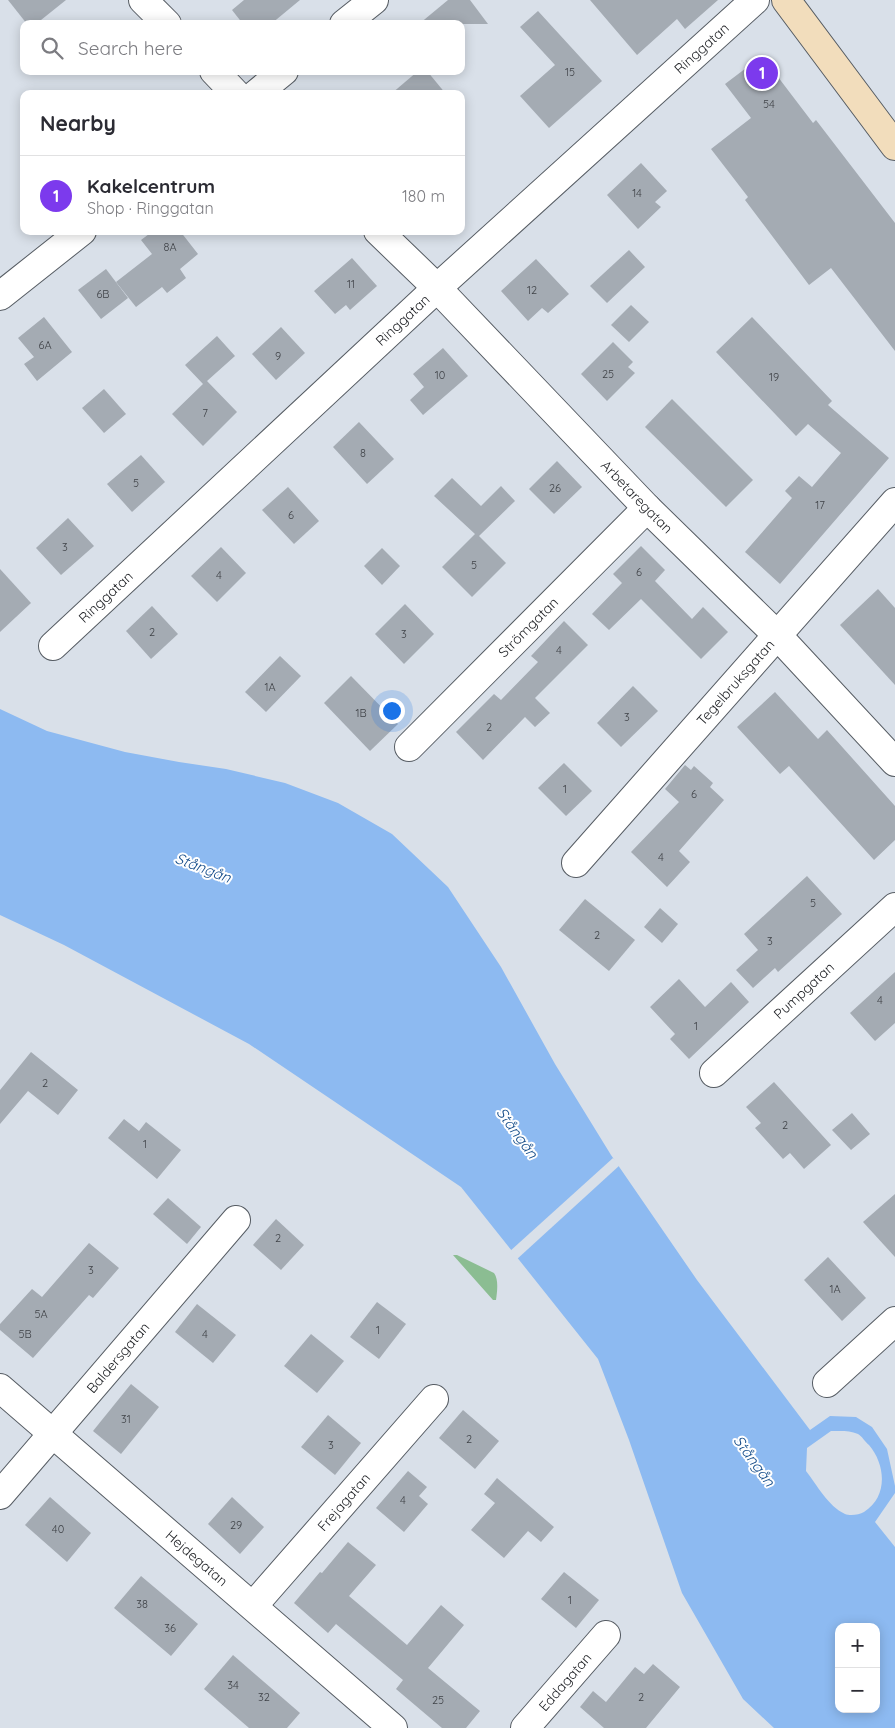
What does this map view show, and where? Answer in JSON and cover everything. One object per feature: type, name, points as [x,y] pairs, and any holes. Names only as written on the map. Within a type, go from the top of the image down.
[{"type":"main road","points":[[786,0],[895,146]]},
{"type":"street","points":[[143,0],[163,20]]},
{"type":"street","points":[[349,20],[374,0]]},
{"type":"street","name":"Ringgatan","points":[[53,646],[437,288],[756,0]]},
{"type":"street","points":[[218,75],[232,90]]},
{"type":"street","points":[[261,90],[279,75]]},
{"type":"street","points":[[0,296],[77,235]]},
{"type":"street","name":"Arbetaregatan","points":[[382,235],[437,288],[647,508],[777,635],[895,762]]},
{"type":"street","name":"Tegelbruksgatan","points":[[576,863],[895,502]]},
{"type":"street","name":"Strömgatan","points":[[409,747],[647,508]]},
{"type":"street","name":"Pumpgatan","points":[[714,1073],[895,907]]},
{"type":"street","name":"Baldersgatan","points":[[0,1495],[236,1220]]},
{"type":"street","points":[[827,1383],[895,1321]]},
{"type":"street","name":"Hejdegatan","points":[[0,1388],[393,1728]]},
{"type":"street","name":"Frejagatan","points":[[254,1606],[434,1399]]},
{"type":"street","name":"Eddagatan","points":[[525,1728],[606,1635]]},
{"type":"green space","points":[[453,1255],[457,1255],[494,1273],[497,1283],[496,1300],[493,1300]]},
{"type":"water","name":"Stångån","points":[[0,709],[47,731],[125,752],[226,769],[285,783],[338,803],[392,834],[448,887],[501,967],[555,1064],[611,1155],[697,1280],[810,1430],[830,1416],[856,1417],[872,1427],[887,1449],[895,1493],[875,1522],[895,1547],[895,1728],[774,1728],[743,1699],[682,1593],[629,1440],[598,1359],[461,1187],[249,1044],[64,945],[0,915]],"holes":[[[831,1431],[848,1431],[859,1435],[875,1453],[879,1462],[882,1480],[881,1489],[872,1506],[862,1513],[849,1515],[828,1501],[806,1471],[807,1448]]]},
{"type":"pier","points":[[613,1158],[620,1165],[516,1260],[509,1252]]},
{"type":"building","points":[[8,0],[66,0],[41,20],[24,20]]},
{"type":"building","points":[[244,0],[300,0],[276,20],[240,20],[232,10]]},
{"type":"building","points":[[448,0],[470,0],[488,24],[465,24],[465,20],[424,20]]},
{"type":"building","points":[[590,0],[718,0],[685,29],[677,19],[637,55]]},
{"type":"building","points":[[538,11],[602,81],[549,128],[520,96],[555,65],[520,27]]},
{"type":"building","points":[[762,56],[813,123],[816,120],[895,223],[895,351],[831,268],[809,285],[745,200],[748,197],[711,149],[751,118],[725,84]]},
{"type":"building","points":[[413,75],[430,75],[443,90],[396,90]]},
{"type":"building","points":[[641,163],[667,191],[655,202],[661,207],[638,229],[607,195]]},
{"type":"building","points":[[148,235],[183,235],[198,254],[180,269],[186,278],[167,293],[162,287],[136,307],[116,282],[152,254],[141,240]]},
{"type":"building","points":[[629,250],[645,267],[607,303],[590,286]]},
{"type":"building","points":[[352,258],[377,286],[350,310],[346,305],[335,314],[314,291]]},
{"type":"building","points":[[536,259],[569,294],[548,313],[542,308],[528,321],[501,291]]},
{"type":"building","points":[[106,269],[128,298],[101,319],[78,290]]},
{"type":"building","points":[[631,305],[649,322],[629,342],[611,325]]},
{"type":"building","points":[[44,317],[72,352],[37,381],[24,364],[34,357],[18,338]]},
{"type":"building","points":[[752,317],[832,401],[828,405],[889,458],[780,584],[745,552],[792,498],[785,491],[799,476],[812,487],[841,453],[808,424],[796,436],[716,352]]},
{"type":"building","points":[[281,327],[305,353],[276,380],[252,354]]},
{"type":"building","points":[[217,336],[235,356],[207,381],[237,412],[203,446],[172,414],[203,384],[185,365]]},
{"type":"building","points":[[613,342],[633,362],[628,367],[635,373],[607,401],[581,374]]},
{"type":"building","points":[[443,348],[468,376],[423,415],[410,400],[424,387],[413,374]]},
{"type":"building","points":[[104,389],[126,414],[104,433],[82,408]]},
{"type":"building","points":[[672,399],[753,480],[726,507],[645,427]]},
{"type":"building","points":[[359,422],[394,459],[367,484],[333,447]]},
{"type":"building","points":[[141,455],[165,482],[132,512],[107,484]]},
{"type":"building","points":[[557,461],[582,487],[554,514],[529,489]]},
{"type":"building","points":[[452,478],[481,506],[501,486],[515,501],[479,536],[506,563],[472,597],[442,567],[475,534],[434,496]]},
{"type":"building","points":[[288,487],[319,521],[294,544],[262,510]]},
{"type":"building","points":[[68,518],[94,546],[61,575],[36,548]]},
{"type":"building","points":[[641,546],[665,570],[655,581],[692,619],[703,607],[728,632],[701,659],[641,599],[609,630],[592,614],[622,583],[613,574]]},
{"type":"building","points":[[221,547],[246,573],[217,602],[191,576]]},
{"type":"building","points":[[382,548],[400,566],[382,585],[364,566]]},
{"type":"building","points":[[0,569],[31,603],[0,632]]},
{"type":"building","points":[[878,589],[895,608],[895,685],[840,625]]},
{"type":"building","points":[[405,604],[434,634],[404,664],[375,634]]},
{"type":"building","points":[[152,606],[178,634],[151,659],[126,631]]},
{"type":"building","points":[[564,621],[588,645],[535,698],[550,713],[535,727],[525,717],[483,760],[456,732],[494,694],[501,700],[538,662],[531,656]]},
{"type":"building","points":[[280,656],[301,676],[266,712],[245,692]]},
{"type":"building","points":[[351,676],[398,724],[370,751],[324,703]]},
{"type":"building","points":[[633,686],[658,711],[621,747],[597,723]]},
{"type":"building","points":[[775,692],[818,739],[827,730],[895,806],[895,840],[874,860],[789,766],[780,774],[737,727]]},
{"type":"building","points":[[564,763],[592,791],[566,816],[538,788]]},
{"type":"building","points":[[685,765],[691,770],[694,766],[713,783],[710,787],[724,800],[679,851],[690,862],[667,887],[631,852],[679,802],[665,789]]},
{"type":"building","points":[[807,876],[842,914],[778,972],[775,968],[753,988],[736,970],[758,950],[744,934]]},
{"type":"building","points":[[585,899],[635,940],[609,971],[559,930]]},
{"type":"building","points":[[660,908],[678,924],[662,943],[644,927]]},
{"type":"building","points":[[895,972],[895,1023],[875,1041],[850,1013]]},
{"type":"building","points":[[679,979],[705,1007],[731,982],[749,1002],[689,1059],[670,1039],[675,1034],[650,1007]]},
{"type":"building","points":[[31,1052],[78,1090],[58,1115],[28,1091],[0,1124],[0,1090]]},
{"type":"building","points":[[774,1082],[831,1145],[804,1169],[790,1153],[783,1159],[755,1128],[761,1123],[746,1107]]},
{"type":"building","points":[[852,1113],[870,1134],[851,1150],[832,1130]]},
{"type":"building","points":[[124,1119],[139,1131],[146,1122],[181,1150],[157,1179],[108,1138]]},
{"type":"building","points":[[895,1194],[895,1257],[863,1222]]},
{"type":"building","points":[[168,1198],[201,1227],[187,1244],[153,1214]]},
{"type":"building","points":[[276,1219],[304,1245],[281,1270],[253,1245]]},
{"type":"building","points":[[89,1243],[119,1268],[93,1298],[89,1295],[33,1358],[0,1330],[0,1324],[32,1289],[42,1297]]},
{"type":"building","points":[[828,1257],[866,1298],[842,1321],[804,1280]]},
{"type":"building","points":[[377,1302],[406,1324],[379,1359],[350,1337]]},
{"type":"building","points":[[197,1304],[236,1335],[213,1363],[175,1332]]},
{"type":"building","points":[[311,1334],[344,1361],[317,1393],[284,1366]]},
{"type":"building","points":[[131,1384],[159,1407],[121,1454],[93,1431]]},
{"type":"building","points":[[463,1410],[499,1441],[475,1469],[439,1438]]},
{"type":"building","points":[[328,1415],[361,1443],[335,1475],[301,1447]]},
{"type":"building","points":[[408,1471],[427,1487],[419,1496],[428,1504],[404,1532],[376,1508]]},
{"type":"building","points":[[497,1478],[554,1527],[541,1542],[528,1531],[504,1558],[471,1530],[495,1503],[484,1494]]},
{"type":"building","points":[[50,1497],[91,1533],[67,1562],[25,1525]]},
{"type":"building","points":[[232,1497],[264,1527],[240,1554],[208,1524]]},
{"type":"building","points":[[348,1542],[376,1565],[349,1596],[407,1645],[441,1605],[464,1625],[428,1668],[480,1711],[466,1728],[442,1728],[396,1689],[403,1680],[336,1624],[328,1633],[294,1603]]},
{"type":"building","points":[[564,1572],[599,1600],[576,1628],[541,1599]]},
{"type":"building","points":[[141,1576],[198,1624],[171,1656],[114,1608]]},
{"type":"building","points":[[233,1655],[300,1713],[287,1728],[249,1728],[204,1689]]},
{"type":"building","points":[[653,1664],[680,1687],[646,1728],[604,1728],[580,1707],[593,1691],[606,1702],[635,1667],[644,1674]]},
{"type":"place","name":"Kakelcentrum","points":[[762,73]]}]
